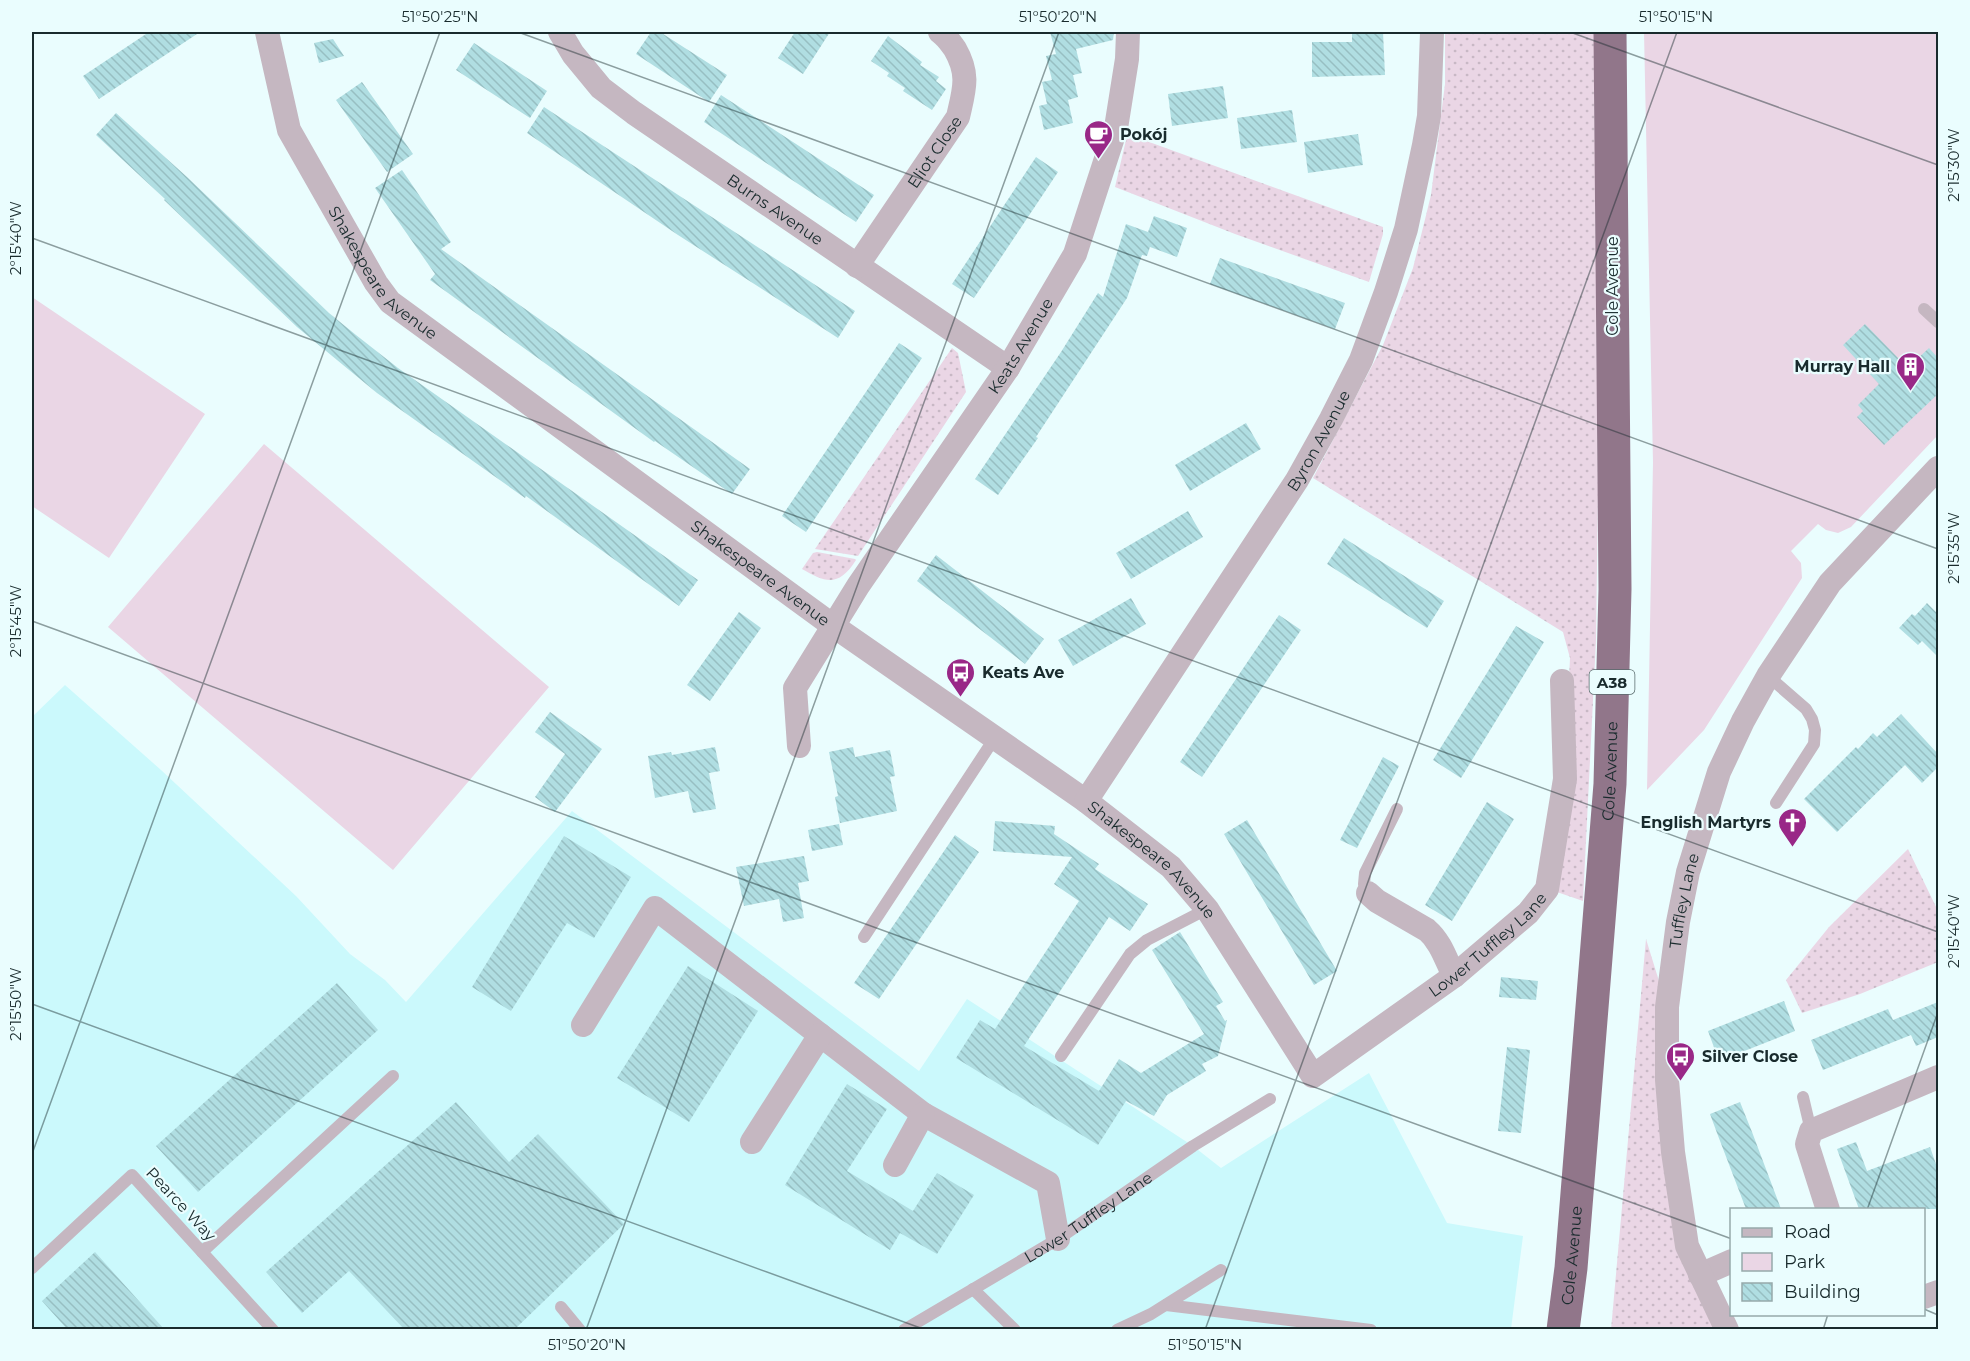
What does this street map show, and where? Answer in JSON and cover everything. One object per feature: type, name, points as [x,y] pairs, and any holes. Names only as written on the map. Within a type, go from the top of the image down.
[{"type":"highway","name":"Cole Avenue","points":[[1563,1329],[1571,1268],[1610,784],[1615,589],[1610,32]]},
{"type":"street","name":"Shakespeare Avenue","points":[[267,32],[289,130],[376,283],[390,302],[832,626],[1086,801],[1171,867],[1207,909],[1313,1076]]},
{"type":"street","name":"Burns Avenue","points":[[560,32],[573,54],[601,88],[634,113],[1008,368]]},
{"type":"street","name":"Eliot Close","points":[[857,266],[958,117],[965,89],[966,72],[947,37],[940,32]]},
{"type":"street","name":"Keats Avenue","points":[[799,746],[795,688],[832,626],[1008,368],[1075,254],[1116,128],[1127,59],[1128,32]]},
{"type":"street","name":"Byron Avenue","points":[[1086,801],[1296,480],[1361,360],[1406,229],[1429,116],[1432,32]]},
{"type":"street","name":"Tuffley Lane","points":[[1727,1329],[1687,1246],[1672,1152],[1667,1080],[1668,995],[1678,922],[1688,872],[1719,772],[1743,721],[1768,676],[1830,583],[1938,468]]},
{"type":"street","name":"Lower Tuffley Lane","points":[[1313,1076],[1454,976],[1528,913],[1547,889],[1565,779],[1562,681]]},
{"type":"street","points":[[1368,893],[1377,901],[1433,935],[1454,976]]},
{"type":"street","points":[[583,1025],[655,908],[923,1114],[1048,1183],[1058,1239]]},
{"type":"street","points":[[752,1142],[820,1035]]},
{"type":"street","points":[[1828,1208],[1807,1144],[1811,1131],[1938,1077]]},
{"type":"street","points":[[895,1165],[923,1114]]},
{"type":"street","points":[[1700,1275],[1730,1261]]},
{"type":"lane","points":[[1924,309],[1938,322]]},
{"type":"lane","points":[[1768,676],[1806,709],[1815,730],[1814,744],[1776,803]]},
{"type":"lane","points":[[864,937],[994,739]]},
{"type":"lane","points":[[1368,893],[1364,884],[1368,866],[1397,809]]},
{"type":"lane","points":[[1061,1056],[1130,954],[1147,940],[1207,909]]},
{"type":"lane","points":[[202,1252],[393,1076]]},
{"type":"lane","points":[[1803,1097],[1811,1131]]},
{"type":"lane","name":"Lower Tuffley Lane","points":[[904,1329],[1058,1239],[1193,1146],[1270,1098]]},
{"type":"lane","name":"Pearce Way","points":[[32,1268],[132,1175],[273,1329]]},
{"type":"lane","points":[[1117,1329],[1151,1314],[1221,1270]]},
{"type":"lane","points":[[973,1289],[1015,1329]]},
{"type":"lane","points":[[1166,1305],[1371,1329]]},
{"type":"lane","points":[[561,1307],[580,1329]]},
{"type":"shaded area","points":[[65,685],[161,770],[296,896],[350,954],[385,980],[406,1002],[572,811],[919,1071],[967,999],[1193,1146],[1221,1168],[1369,1073],[1447,1223],[1523,1236],[1511,1329],[32,1330],[32,717]]},
{"type":"green space","points":[[1445,32],[1594,32],[1598,493],[1596,640],[1583,901],[1554,891],[1560,872],[1570,658],[1563,632],[1313,478],[1383,345],[1413,268],[1431,195],[1445,84]]},
{"type":"green space","points":[[1644,32],[1938,32],[1938,435],[1851,527],[1838,533],[1826,530],[1818,524],[1791,551],[1801,563],[1802,578],[1704,730],[1647,790],[1653,462]]},
{"type":"green space","points":[[1130,135],[1383,227],[1369,282],[1235,234],[1115,187],[1126,140]]},
{"type":"green space","points":[[32,297],[205,414],[109,558],[32,506]]},
{"type":"green space","points":[[952,348],[958,353],[966,392],[858,556],[815,549]]},
{"type":"green space","points":[[264,444],[549,687],[393,870],[108,627]]},
{"type":"green space","points":[[813,553],[856,560],[844,575],[832,580],[825,579],[802,569]]},
{"type":"green space","points":[[1908,849],[1938,911],[1938,962],[1860,994],[1802,1013],[1786,980],[1829,927]]},
{"type":"green space","points":[[1646,939],[1667,1007],[1687,1246],[1727,1329],[1611,1330]]},
{"type":"building","points":[[149,32],[200,32],[99,99],[83,76]]},
{"type":"building","points":[[651,32],[660,32],[727,75],[709,102],[636,54]]},
{"type":"building","points":[[795,32],[830,32],[803,74],[778,58]]},
{"type":"building","points":[[1050,32],[1114,32],[1113,40],[1076,49],[1082,73],[1073,75],[1078,97],[1068,100],[1073,123],[1044,130],[1039,106],[1047,104],[1042,82],[1052,80],[1046,56],[1056,54]]},
{"type":"building","points":[[1352,32],[1383,32],[1385,75],[1312,77],[1312,42],[1352,42]]},
{"type":"building","points":[[888,36],[922,62],[920,65],[939,77],[936,81],[946,89],[932,110],[903,91],[905,88],[887,76],[889,73],[871,61]]},
{"type":"building","points":[[333,39],[344,56],[319,63],[314,43]]},
{"type":"building","points":[[474,43],[547,91],[530,118],[456,70]]},
{"type":"building","points":[[362,82],[413,154],[387,172],[336,100]]},
{"type":"building","points":[[1223,86],[1228,118],[1172,126],[1168,94]]},
{"type":"building","points":[[721,95],[874,195],[856,222],[704,122]]},
{"type":"building","points":[[544,107],[855,311],[838,338],[678,235],[527,133]]},
{"type":"building","points":[[1292,110],[1297,142],[1241,149],[1237,118]]},
{"type":"building","points":[[116,113],[187,177],[329,313],[356,335],[398,368],[698,580],[679,606],[377,393],[297,327],[96,135]]},
{"type":"building","points":[[1358,134],[1363,165],[1308,173],[1304,142]]},
{"type":"building","points":[[1036,157],[1058,172],[974,298],[952,284]]},
{"type":"building","points":[[402,170],[451,242],[441,249],[750,469],[732,494],[654,442],[430,280],[435,274],[375,188]]},
{"type":"building","points":[[1154,216],[1187,228],[1177,257],[1150,247],[1147,256],[1142,255],[1127,298],[1036,437],[1038,438],[998,495],[975,479],[1098,293],[1103,297],[1126,224],[1148,232]]},
{"type":"building","points":[[1220,258],[1345,303],[1335,329],[1210,284]]},
{"type":"building","name":"Murray Hall","points":[[1865,324],[1902,362],[1910,355],[1915,361],[1929,348],[1938,358],[1938,394],[1884,445],[1857,417],[1863,411],[1858,405],[1879,384],[1843,345]]},
{"type":"building","points":[[899,343],[922,358],[806,532],[782,516]]},
{"type":"building","points":[[1246,423],[1261,449],[1190,491],[1175,465]]},
{"type":"building","points":[[1188,511],[1203,537],[1131,579],[1116,553]]},
{"type":"building","points":[[1344,538],[1444,601],[1427,628],[1327,564]]},
{"type":"building","points":[[936,555],[1044,639],[1025,664],[917,581]]},
{"type":"building","points":[[1131,598],[1146,624],[1073,666],[1058,640]]},
{"type":"building","points":[[1927,603],[1938,614],[1938,657],[1922,641],[1918,645],[1899,628]]},
{"type":"building","points":[[739,612],[761,628],[710,701],[687,685]]},
{"type":"building","points":[[1279,615],[1301,630],[1202,777],[1180,762]]},
{"type":"building","points":[[1516,626],[1544,642],[1461,778],[1433,760]]},
{"type":"building","points":[[550,712],[602,749],[555,812],[535,797],[565,754],[535,732]]},
{"type":"building","points":[[1901,714],[1938,754],[1938,767],[1922,783],[1905,765],[1837,832],[1804,799],[1856,747],[1858,749],[1873,733],[1877,737]]},
{"type":"building","points":[[715,747],[720,771],[709,773],[716,809],[693,813],[688,791],[655,798],[648,756],[671,752],[672,755]]},
{"type":"building","points":[[853,747],[855,757],[890,750],[895,776],[890,777],[897,811],[840,823],[835,797],[838,796],[829,752]]},
{"type":"building","points":[[1383,757],[1399,766],[1357,848],[1340,840]]},
{"type":"building","points":[[1487,802],[1514,819],[1452,921],[1425,905]]},
{"type":"building","points":[[1247,820],[1337,971],[1314,985],[1224,834]]},
{"type":"building","points":[[995,821],[1055,826],[1054,834],[1099,864],[1095,869],[1148,904],[1130,931],[1109,917],[1024,1046],[1099,1091],[1119,1059],[1141,1073],[1204,1034],[1152,950],[1180,932],[1223,1002],[1216,1006],[1225,1021],[1227,1020],[1218,1056],[1202,1064],[1206,1071],[1167,1095],[1154,1116],[1126,1101],[1098,1145],[956,1058],[980,1020],[995,1029],[1079,901],[1054,884],[1072,857],[993,851]]},
{"type":"building","points":[[839,824],[843,845],[812,851],[808,830]]},
{"type":"building","points":[[955,835],[979,852],[879,999],[854,983]]},
{"type":"building","points":[[564,836],[631,877],[594,938],[567,923],[511,1011],[472,987]]},
{"type":"building","points":[[804,856],[809,881],[798,883],[804,918],[783,922],[779,899],[744,906],[736,867]]},
{"type":"building","points":[[688,966],[758,1011],[689,1122],[617,1078]]},
{"type":"building","points":[[1501,977],[1538,981],[1536,1000],[1499,997]]},
{"type":"building","points":[[337,983],[378,1030],[198,1192],[156,1146]]},
{"type":"building","points":[[1784,1001],[1795,1031],[1719,1061],[1708,1031]]},
{"type":"building","points":[[1938,1002],[1938,1037],[1916,1046],[1911,1035],[1823,1070],[1811,1040],[1888,1009],[1893,1020]]},
{"type":"building","points":[[1507,1047],[1530,1050],[1521,1133],[1498,1131]]},
{"type":"building","points":[[847,1084],[887,1109],[847,1171],[913,1211],[937,1173],[974,1195],[937,1254],[900,1233],[890,1250],[785,1185]]},
{"type":"building","points":[[456,1102],[509,1162],[538,1134],[624,1224],[515,1329],[404,1329],[349,1271],[302,1313],[266,1272]]},
{"type":"building","points":[[1740,1102],[1781,1208],[1746,1208],[1710,1114]]},
{"type":"building","points":[[1856,1142],[1867,1171],[1930,1147],[1938,1170],[1938,1209],[1859,1208],[1837,1149]]},
{"type":"building","points":[[95,1252],[164,1329],[67,1329],[42,1301]]},
{"type":"place","name":"Pokój","points":[[1099,160]]},
{"type":"place","name":"Murray Hall","points":[[1911,392]]},
{"type":"place","name":"Keats Ave","points":[[961,698]]},
{"type":"place","name":"English Martyrs","points":[[1792,848]]},
{"type":"place","name":"Silver Close","points":[[1681,1082]]}]
